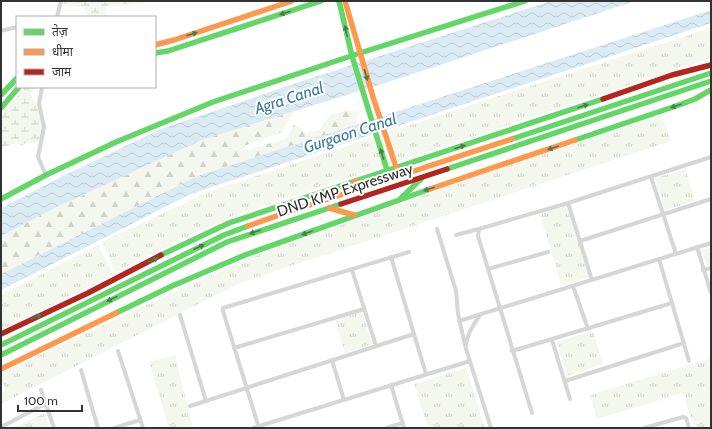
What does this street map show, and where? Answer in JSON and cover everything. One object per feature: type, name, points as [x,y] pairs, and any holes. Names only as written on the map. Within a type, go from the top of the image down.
[{"type":"main road","points":[[156,45],[292,1]]},
{"type":"main road","points":[[156,54],[322,1]]},
{"type":"main road","points":[[339,1],[353,59],[387,170]]},
{"type":"main road","points":[[345,1],[360,56],[396,167]]},
{"type":"main road","points":[[1,199],[46,175],[116,142],[213,102],[353,59],[525,1]]},
{"type":"main road","points":[[1,334],[229,224],[672,75],[711,64]]},
{"type":"main road","name":"DND KMP Expressway","points":[[1,345],[224,235],[285,213],[560,124],[711,73]]},
{"type":"main road","points":[[1,95],[16,79]]},
{"type":"main road","name":"DND KMP Expressway","points":[[1,355],[227,242],[294,218],[329,208],[711,81]]},
{"type":"main road","points":[[1,108],[18,88]]},
{"type":"main road","points":[[1,369],[172,286],[245,255],[401,198],[679,105],[695,99],[711,90]]},
{"type":"main road","points":[[364,96],[373,97]]},
{"type":"main road","points":[[401,198],[423,177]]},
{"type":"main road","points":[[349,192],[356,181]]},
{"type":"main road","points":[[329,208],[354,215]]},
{"type":"street","points":[[57,16],[61,1]]},
{"type":"street","points":[[1,31],[16,27]]},
{"type":"street","points":[[42,88],[39,104],[44,127],[38,156],[46,175]]},
{"type":"street","points":[[456,235],[568,203],[711,157]]},
{"type":"street","points":[[652,177],[676,254]]},
{"type":"street","points":[[580,241],[711,200]]},
{"type":"street","points":[[568,203],[592,280]]},
{"type":"street","points":[[437,229],[456,291],[459,321],[466,349],[491,428]]},
{"type":"street","points":[[479,229],[478,236],[532,413]]},
{"type":"street","points":[[459,321],[711,243]]},
{"type":"street","points":[[697,247],[711,293]]},
{"type":"street","points":[[259,427],[223,311],[224,308],[409,252]]},
{"type":"street","points":[[488,269],[548,252]]},
{"type":"street","points":[[391,257],[426,374]]},
{"type":"street","points":[[659,259],[690,361]]},
{"type":"street","points":[[704,270],[711,268]]},
{"type":"street","points":[[352,270],[376,346]]},
{"type":"street","points":[[573,286],[588,329]]},
{"type":"street","points":[[512,351],[672,303]]},
{"type":"street","points":[[234,348],[364,309]]},
{"type":"street","points":[[466,349],[469,333],[476,320],[482,314]]},
{"type":"street","points":[[180,315],[206,401]]},
{"type":"street","points":[[190,406],[414,334]]},
{"type":"street","points":[[552,340],[570,399]]},
{"type":"street","points":[[565,382],[684,343]]},
{"type":"street","points":[[118,351],[143,428]]},
{"type":"street","points":[[332,360],[344,400]]},
{"type":"street","points":[[253,428],[470,361]]},
{"type":"street","points":[[81,370],[98,428]]},
{"type":"street","points":[[391,385],[404,428]]},
{"type":"street","points":[[41,390],[54,428]]},
{"type":"street","points":[[1,427],[45,404]]},
{"type":"street","points":[[645,428],[683,417],[686,418],[689,428]]},
{"type":"street","points":[[114,428],[140,420]]},
{"type":"street","points":[[386,428],[402,423]]},
{"type":"green space","points":[[61,1],[144,1],[144,3],[106,6],[107,16],[88,16],[84,8],[60,3]]},
{"type":"green space","points":[[711,28],[711,58],[233,216],[173,243],[116,272],[102,242],[208,192],[480,102]]},
{"type":"green space","points":[[24,88],[34,88],[30,94],[37,106],[43,132],[37,143],[26,143],[21,146],[16,143],[1,148],[1,116]]},
{"type":"green space","points":[[295,111],[282,132],[244,146],[246,150],[286,139],[294,124],[306,133],[319,130],[330,115],[345,111],[359,112],[355,125],[197,176],[1,274],[1,236],[57,207],[202,140]]},
{"type":"green space","points":[[662,116],[671,141],[242,282],[1,404],[1,393],[7,391],[1,381],[1,373],[244,260],[542,153]]},
{"type":"green space","points":[[685,169],[695,201],[665,210],[655,178]]},
{"type":"green space","points":[[566,204],[589,277],[562,286],[539,213]]},
{"type":"green space","points":[[98,245],[113,274],[1,330],[1,295]]},
{"type":"green space","points":[[711,248],[711,265],[707,266],[702,250]]},
{"type":"green space","points":[[362,311],[372,344],[345,353],[335,320]]},
{"type":"green space","points":[[593,331],[603,364],[567,376],[557,342]]},
{"type":"green space","points":[[175,355],[193,428],[169,428],[149,362]]},
{"type":"green space","points":[[711,358],[711,428],[694,428],[683,393],[597,419],[590,395]]},
{"type":"green space","points":[[466,368],[485,428],[428,428],[414,384]]},
{"type":"green space","points":[[45,413],[50,428],[13,428]]},
{"type":"water","name":"Agra Canal","points":[[551,1],[635,1],[382,84],[202,140],[57,207],[1,236],[1,208],[69,173],[161,129],[296,83]]},
{"type":"water","name":"Gurgaon Canal","points":[[711,10],[711,23],[187,196],[1,290],[1,274],[197,176]]},
{"type":"traffic: fast","points":[[156,53],[168,51],[321,1]]},
{"type":"traffic: fast","points":[[339,1],[352,56],[387,170]]},
{"type":"traffic: fast","points":[[1,199],[46,175],[116,142],[213,102],[360,53],[525,1]]},
{"type":"traffic: fast","points":[[512,139],[711,73]]},
{"type":"traffic: fast","points":[[1,95],[16,79]]},
{"type":"traffic: fast","points":[[447,169],[711,81]]},
{"type":"traffic: fast","points":[[1,108],[18,88]]},
{"type":"traffic: fast","points":[[575,140],[679,105],[695,99],[711,90]]},
{"type":"traffic: fast","points":[[161,255],[229,223],[603,99]]},
{"type":"traffic: fast","points":[[401,198],[422,178]]},
{"type":"traffic: fast","points":[[116,313],[172,286],[245,255],[430,189]]},
{"type":"traffic: fast","points":[[1,355],[227,242],[341,204]]},
{"type":"traffic: fast","points":[[1,345],[224,235],[248,226]]},
{"type":"traffic: slow","points":[[156,45],[292,1]]},
{"type":"traffic: slow","points":[[345,1],[373,97],[396,167]]},
{"type":"traffic: slow","points":[[248,226],[512,139]]},
{"type":"traffic: slow","points":[[430,189],[575,140]]},
{"type":"traffic: slow","points":[[349,192],[356,181]]},
{"type":"traffic: slow","points":[[329,208],[354,215]]},
{"type":"traffic: slow","points":[[1,369],[116,313]]},
{"type":"traffic: jam","points":[[603,99],[672,75],[711,65]]},
{"type":"traffic: jam","points":[[341,204],[447,169]]},
{"type":"traffic: jam","points":[[1,334],[88,293],[161,255]]}]
